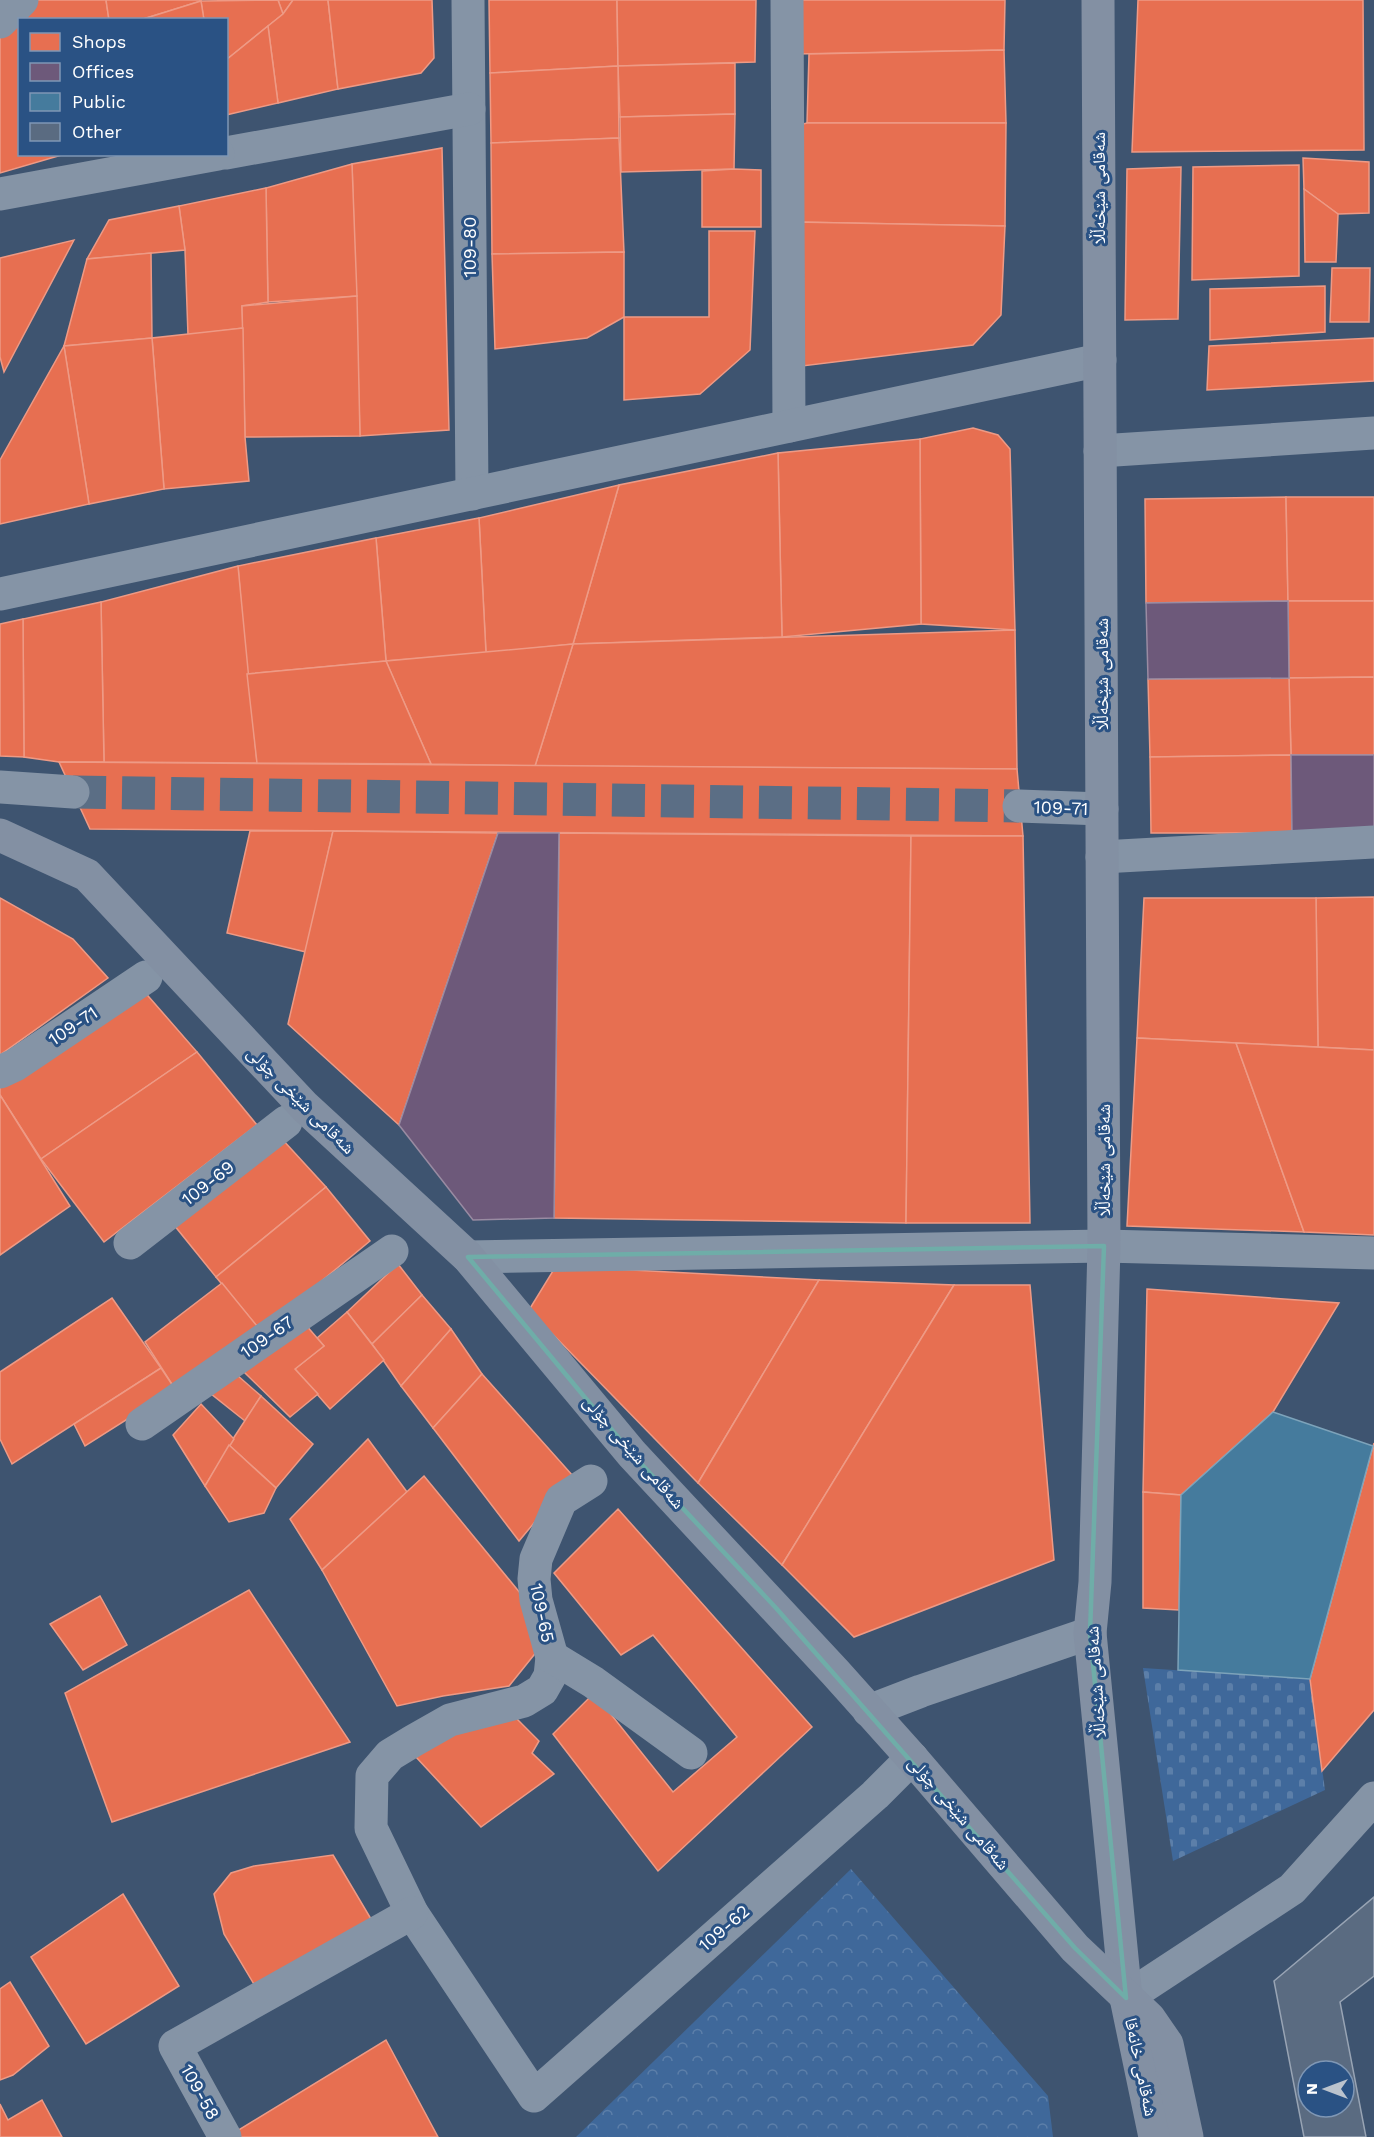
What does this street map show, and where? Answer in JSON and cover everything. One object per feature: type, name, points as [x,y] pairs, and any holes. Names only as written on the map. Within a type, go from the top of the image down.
[{"type":"main road","name":"شەقامی شێخەڵڵا","points":[[1098,0],[1104,1246],[1095,1570],[1090,1633],[1126,1998]]},
{"type":"main road","name":"شەقامی شێخی چۆلی","points":[[0,835],[87,875],[305,1107],[468,1257],[632,1454],[912,1758],[1075,1948],[1149,2018],[1167,2044],[1187,2137]]},
{"type":"main road","name":"شەقامی خانەقا","points":[[1126,1998],[1155,2137]]},
{"type":"street","points":[[0,22],[22,0]]},
{"type":"street","name":"109-80","points":[[468,0],[472,494]]},
{"type":"street","points":[[787,0],[789,426]]},
{"type":"street","points":[[228,153],[469,109]]},
{"type":"street","points":[[0,194],[207,156]]},
{"type":"street","points":[[0,594],[1100,360]]},
{"type":"street","points":[[1100,451],[1374,433]]},
{"type":"street","points":[[0,787],[73,792]]},
{"type":"street","name":"109-71","points":[[1019,806],[1102,809]]},
{"type":"street","points":[[1102,857],[1374,843]]},
{"type":"street","name":"109-71","points":[[0,1072],[15,1065],[146,977]]},
{"type":"street","name":"109-69","points":[[130,1243],[286,1122]]},
{"type":"street","points":[[468,1257],[1104,1246],[1374,1253]]},
{"type":"street","name":"109-67","points":[[142,1424],[392,1251]]},
{"type":"street","name":"109-65","points":[[552,1657],[536,1600],[534,1579],[536,1558],[561,1500],[591,1481]]},
{"type":"street","points":[[869,1711],[1090,1633]]},
{"type":"street","points":[[412,1913],[371,1828],[372,1776],[390,1755],[412,1740],[450,1720],[524,1701],[542,1690],[550,1676],[552,1657],[593,1682],[691,1753]]},
{"type":"street","name":"109-62","points":[[412,1913],[534,2096],[866,1803],[912,1758]]},
{"type":"street","points":[[1126,1998],[1292,1889],[1374,1798]]},
{"type":"street","name":"109-58","points":[[225,2137],[176,2046],[412,1913]]},
{"type":"highlighted area","points":[[1104,1246],[1090,1633],[1126,1998],[1075,1948],[776,1608],[632,1454],[468,1257]]},
{"type":"green space","points":[[1143,1668],[1310,1679],[1325,1790],[1173,1861]]},
{"type":"green space","points":[[851,1869],[1048,2096],[1053,2137],[576,2137]]},
{"type":"building: Shops","points":[[38,0],[106,0],[109,18],[18,18],[18,156],[58,156],[0,173],[0,34]]},
{"type":"building: Shops","points":[[106,0],[201,0],[146,18],[109,18]]},
{"type":"building: Shops","points":[[278,0],[293,0],[283,14]]},
{"type":"building: Shops","points":[[278,0],[283,14],[228,58],[228,18],[204,18],[201,1]]},
{"type":"building: Shops","points":[[293,0],[328,0],[338,89],[278,103],[268,26],[283,14]]},
{"type":"building: Shops","points":[[328,0],[432,0],[434,58],[421,73],[338,89]]},
{"type":"building: Shops","points":[[489,0],[617,0],[618,66],[490,73]]},
{"type":"building: Shops","points":[[617,0],[756,0],[755,62],[618,66]]},
{"type":"building: Shops","points":[[795,0],[1005,0],[1004,50],[795,54]]},
{"type":"building: Shops","points":[[1138,0],[1363,0],[1364,150],[1132,152]]},
{"type":"building: Shops","points":[[201,1],[204,18],[146,18]]},
{"type":"building: Shops","points":[[268,26],[278,103],[228,115],[228,58]]},
{"type":"building: Shops","points":[[1004,50],[1006,123],[807,123],[809,54]]},
{"type":"building: Shops","points":[[735,63],[735,114],[620,117],[618,66]]},
{"type":"building: Shops","points":[[618,66],[619,138],[491,143],[490,73]]},
{"type":"building: Shops","points":[[735,114],[734,169],[621,172],[620,117]]},
{"type":"building: Shops","points":[[807,123],[1006,123],[1005,226],[795,222],[795,126]]},
{"type":"building: Shops","points":[[619,138],[624,252],[492,254],[491,143]]},
{"type":"building: Shops","points":[[442,148],[449,430],[360,436],[352,164]]},
{"type":"building: Shops","points":[[1303,158],[1369,162],[1369,213],[1338,214],[1304,189]]},
{"type":"building: Shops","points":[[352,164],[357,296],[268,302],[266,188]]},
{"type":"building: Shops","points":[[1299,165],[1299,276],[1192,280],[1193,167]]},
{"type":"building: Shops","points":[[1181,167],[1178,319],[1125,320],[1127,169]]},
{"type":"building: Shops","points":[[761,170],[761,227],[702,227],[702,171]]},
{"type":"building: Shops","points":[[266,188],[268,302],[242,306],[243,328],[188,335],[185,250],[179,206]]},
{"type":"building: Shops","points":[[1304,189],[1338,214],[1336,262],[1305,262]]},
{"type":"building: Shops","points":[[179,206],[185,250],[87,259],[109,220]]},
{"type":"building: Shops","points":[[795,222],[1005,226],[1001,315],[973,345],[794,367]]},
{"type":"building: Shops","points":[[709,231],[755,231],[750,350],[700,394],[624,400],[624,317],[709,317]]},
{"type":"building: Shops","points":[[74,240],[4,372],[0,357],[0,258]]},
{"type":"building: Shops","points":[[624,252],[624,317],[587,338],[495,349],[492,254]]},
{"type":"building: Shops","points":[[151,253],[152,338],[64,346],[87,259]]},
{"type":"building: Shops","points":[[1332,268],[1370,268],[1369,322],[1330,322]]},
{"type":"building: Shops","points":[[1325,286],[1325,332],[1210,340],[1210,289]]},
{"type":"building: Shops","points":[[357,296],[360,436],[245,437],[242,306]]},
{"type":"building: Shops","points":[[243,328],[245,437],[249,481],[164,489],[152,338]]},
{"type":"building: Shops","points":[[152,338],[164,489],[89,504],[64,346]]},
{"type":"building: Shops","points":[[1374,338],[1374,381],[1207,390],[1209,346]]},
{"type":"building: Shops","points":[[64,346],[89,504],[0,524],[0,460]]},
{"type":"building: Shops","points":[[973,428],[998,435],[1010,449],[1015,630],[921,624],[920,439]]},
{"type":"building: Shops","points":[[920,439],[921,624],[782,637],[778,453]]},
{"type":"building: Shops","points":[[778,453],[782,637],[573,644],[619,485]]},
{"type":"building: Shops","points":[[619,485],[573,644],[486,653],[479,518]]},
{"type":"building: Shops","points":[[1286,497],[1288,601],[1146,603],[1145,499]]},
{"type":"building: Shops","points":[[1286,497],[1374,497],[1374,601],[1288,601]]},
{"type":"building: Shops","points":[[479,518],[486,653],[386,661],[376,538]]},
{"type":"building: Shops","points":[[376,538],[386,661],[247,674],[238,566]]},
{"type":"building: Shops","points":[[238,566],[257,763],[104,762],[101,602]]},
{"type":"building: Shops","points":[[1288,601],[1374,601],[1374,677],[1289,678]]},
{"type":"building: Shops","points":[[101,602],[104,762],[59,762],[24,757],[23,619]]},
{"type":"building: Shops","points":[[23,619],[24,757],[0,756],[0,624]]},
{"type":"building: Shops","points":[[1015,630],[1017,769],[535,766],[573,644]]},
{"type":"building: Shops","points":[[573,644],[535,766],[431,764],[386,661]]},
{"type":"building: Shops","points":[[386,661],[431,764],[257,763],[247,674]]},
{"type":"building: Shops","points":[[1374,677],[1374,755],[1291,755],[1289,678]]},
{"type":"building: Shops","points":[[1289,678],[1291,755],[1150,757],[1148,679]]},
{"type":"building: Shops","points":[[1291,755],[1292,833],[1151,833],[1150,757]]},
{"type":"building: Shops","points":[[59,762],[1017,769],[1023,836],[90,829]]},
{"type":"building: Shops","points":[[250,831],[333,831],[306,952],[227,933]]},
{"type":"building: Shops","points":[[333,831],[498,833],[399,1125],[288,1024]]},
{"type":"building: Shops","points":[[559,833],[911,836],[906,1223],[554,1218]]},
{"type":"building: Shops","points":[[911,836],[1023,836],[1030,1223],[906,1223]]},
{"type":"building: Shops","points":[[1374,897],[1374,1050],[1318,1047],[1316,898]]},
{"type":"building: Shops","points":[[0,898],[73,939],[108,978],[0,1055]]},
{"type":"building: Shops","points":[[1144,898],[1316,898],[1318,1047],[1137,1038]]},
{"type":"building: Shops","points":[[142,989],[197,1052],[41,1159],[0,1095],[0,1083]]},
{"type":"building: Shops","points":[[1137,1038],[1236,1043],[1304,1232],[1127,1226]]},
{"type":"building: Shops","points":[[1236,1043],[1374,1050],[1374,1235],[1304,1232]]},
{"type":"building: Shops","points":[[197,1052],[257,1125],[104,1242],[41,1159]]},
{"type":"building: Shops","points":[[0,1095],[70,1206],[0,1255]]},
{"type":"building: Shops","points":[[282,1139],[326,1187],[216,1277],[174,1225]]},
{"type":"building: Shops","points":[[326,1187],[370,1241],[261,1331],[216,1277]]},
{"type":"building: Shops","points":[[398,1264],[422,1295],[372,1344],[347,1312]]},
{"type":"building: Shops","points":[[556,1266],[819,1280],[698,1483],[529,1310]]},
{"type":"building: Shops","points":[[819,1280],[954,1285],[782,1565],[698,1483]]},
{"type":"building: Shops","points":[[222,1283],[261,1331],[175,1389],[145,1342]]},
{"type":"building: Shops","points":[[954,1285],[1030,1285],[1054,1560],[854,1637],[782,1565]]},
{"type":"building: Shops","points":[[1147,1289],[1339,1303],[1273,1412],[1181,1495],[1143,1492]]},
{"type":"building: Shops","points":[[422,1295],[451,1329],[401,1386],[372,1344]]},
{"type":"building: Shops","points":[[112,1298],[161,1368],[12,1464],[0,1439],[0,1372]]},
{"type":"building: Shops","points":[[347,1312],[384,1360],[330,1409],[295,1369],[324,1346],[317,1338]]},
{"type":"building: Shops","points":[[305,1324],[324,1346],[295,1369],[318,1394],[290,1417],[243,1371]]},
{"type":"building: Shops","points":[[451,1329],[482,1374],[433,1428],[401,1386]]},
{"type":"building: Shops","points":[[161,1368],[175,1389],[85,1446],[74,1424]]},
{"type":"building: Shops","points":[[229,1368],[261,1396],[245,1421],[210,1393]]},
{"type":"building: Shops","points":[[482,1374],[573,1476],[519,1541],[433,1428]]},
{"type":"building: Shops","points":[[261,1396],[313,1444],[276,1488],[229,1445]]},
{"type":"building: Shops","points":[[201,1404],[234,1439],[205,1486],[173,1435]]},
{"type":"building: Shops","points":[[368,1439],[407,1492],[322,1570],[290,1519]]},
{"type":"building: Shops","points":[[1374,1443],[1374,1710],[1322,1771],[1310,1679]]},
{"type":"building: Shops","points":[[229,1445],[276,1488],[264,1513],[229,1522],[205,1486]]},
{"type":"building: Shops","points":[[424,1476],[539,1616],[542,1645],[509,1686],[397,1706],[322,1570]]},
{"type":"building: Shops","points":[[1143,1492],[1181,1495],[1179,1610],[1143,1608]]},
{"type":"building: Shops","points":[[618,1509],[812,1727],[658,1871],[553,1734],[594,1693],[673,1792],[737,1737],[653,1635],[621,1655],[554,1573]]},
{"type":"building: Shops","points":[[249,1590],[350,1742],[112,1822],[65,1693]]},
{"type":"building: Shops","points":[[100,1596],[127,1645],[83,1670],[50,1624]]},
{"type":"building: Shops","points":[[513,1715],[539,1741],[532,1753],[554,1774],[481,1827],[415,1756],[430,1739]]},
{"type":"building: Shops","points":[[333,1855],[374,1924],[258,1991],[224,1934],[214,1894],[231,1873],[254,1866]]},
{"type":"building: Shops","points":[[123,1894],[179,1986],[86,2044],[31,1957]]},
{"type":"building: Shops","points":[[10,1982],[49,2046],[13,2075],[0,2080],[0,1989]]},
{"type":"building: Shops","points":[[386,2040],[438,2137],[234,2137],[232,2134]]},
{"type":"building: Shops","points":[[42,2100],[62,2137],[0,2137],[0,2104],[8,2120]]},
{"type":"building: Offices","points":[[1288,601],[1289,678],[1148,679],[1146,603]]},
{"type":"building: Offices","points":[[1291,755],[1374,755],[1374,832],[1292,833]]},
{"type":"building: Offices","points":[[498,833],[559,833],[554,1218],[473,1220],[399,1125]]},
{"type":"building: Public","points":[[1273,1412],[1373,1446],[1310,1679],[1178,1670],[1181,1495]]},
{"type":"building: Other","points":[[1374,1897],[1374,1976],[1340,2002],[1351,2059],[1296,2059],[1296,2095],[1274,1981]]},
{"type":"building: Other","points":[[1356,2085],[1366,2137],[1304,2137],[1301,2119],[1356,2119]]},
{"type":"tunnel","points":[[73,792],[1019,806]]}]
